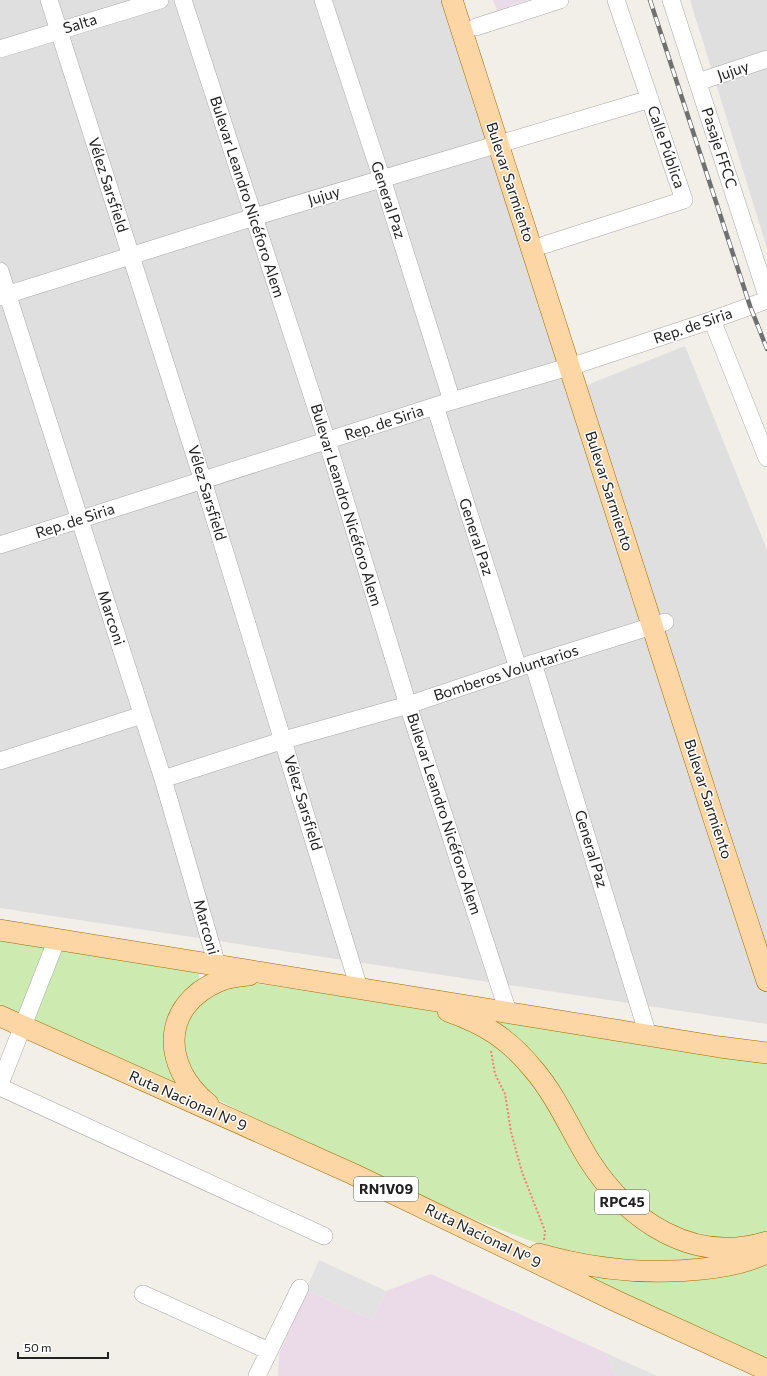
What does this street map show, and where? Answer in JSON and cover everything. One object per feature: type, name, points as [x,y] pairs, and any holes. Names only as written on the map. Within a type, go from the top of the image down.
[{"type":"main road","name":"Bulevar Sarmiento","points":[[452,0],[544,245],[575,365]]},
{"type":"main road","name":"Bulevar Sarmiento","points":[[467,0],[476,27],[505,143],[720,817],[767,981]]},
{"type":"main road","name":"Bulevar Sarmiento","points":[[720,817],[767,937]]},
{"type":"main road","name":"RN1V09","points":[[0,930],[767,1053]]},
{"type":"main road","name":"RN1V09","points":[[229,1119],[201,1099],[187,1083],[178,1067],[174,1037],[178,1020],[188,1004],[201,991],[220,980],[266,973]]},
{"type":"main road","name":"RPC45","points":[[387,992],[454,1013],[481,1024],[519,1052],[535,1070],[549,1091],[589,1160],[604,1182],[630,1209],[649,1224],[678,1239],[709,1247],[731,1249],[767,1242]]},
{"type":"main road","name":"Ruta Nacional Nº 9","points":[[0,1016],[353,1174],[616,1301],[767,1370]]},
{"type":"main road","points":[[746,1050],[759,1046],[767,1040]]},
{"type":"main road","points":[[455,1222],[510,1244],[544,1255],[595,1266],[637,1271],[668,1272],[717,1267],[739,1263],[767,1252]]},
{"type":"street","name":"Vélez Sarsfield","points":[[50,0],[203,481],[284,740],[359,988]]},
{"type":"street","name":"Salta","points":[[0,49],[160,0]]},
{"type":"street","name":"Bulevar Leandro Nicéforo Alem","points":[[183,0],[327,441],[408,705],[508,1012]]},
{"type":"street","name":"General Paz","points":[[323,0],[382,179],[452,401]]},
{"type":"street","points":[[476,27],[560,0]]},
{"type":"street","name":"Calle Pública","points":[[544,245],[684,200],[616,0]]},
{"type":"street","name":"Pasaje FFCC","points":[[672,0],[767,296]]},
{"type":"street","name":"Jujuy","points":[[698,82],[767,59]]},
{"type":"street","name":"Jujuy","points":[[4,296],[254,217],[650,100]]},
{"type":"street","name":"Marconi","points":[[0,272],[4,296],[163,779],[217,965]]},
{"type":"street","name":"Rep. de Siria","points":[[0,545],[435,406],[575,365],[712,320],[767,300]]},
{"type":"street","points":[[712,320],[767,458]]},
{"type":"street","name":"General Paz","points":[[435,406],[525,665],[648,1035]]},
{"type":"street","name":"Bomberos Voluntarios","points":[[163,779],[284,740],[408,705],[525,665],[659,624]]},
{"type":"street","points":[[0,761],[142,715]]},
{"type":"street","points":[[0,1084],[57,938]]},
{"type":"street","points":[[0,1088],[324,1236]]},
{"type":"street","points":[[257,1376],[300,1288]]},
{"type":"street","points":[[143,1294],[269,1351]]},
{"type":"path","points":[[490,1030],[491,1050],[496,1074],[504,1094],[511,1132],[522,1172],[544,1231],[544,1255]]},
{"type":"shaded area","points":[[0,0],[445,0],[572,391],[685,346],[767,550],[767,1024],[0,908]]},
{"type":"shaded area","points":[[493,0],[529,0],[497,10]]},
{"type":"shaded area","points":[[690,0],[767,0],[767,248]]},
{"type":"shaded area","points":[[319,1260],[386,1291],[373,1320],[306,1290]]},
{"type":"shaded area","points":[[431,1274],[606,1353],[615,1376],[278,1376],[279,1354],[306,1290],[373,1320],[386,1291]]},
{"type":"shaded area","points":[[606,1353],[657,1376],[615,1376]]},
{"type":"green space","points":[[0,935],[198,971],[200,983],[182,1000],[183,1092],[0,1010]]},
{"type":"green space","points":[[254,983],[398,1005],[439,1013],[456,1019],[522,1065],[612,1202],[743,1254],[686,1261],[623,1261],[549,1246],[528,1240],[473,1219],[214,1098],[195,1080],[182,1046],[190,1014],[215,990]]},
{"type":"green space","points":[[496,1017],[767,1059],[767,1237],[738,1242],[679,1232],[626,1195],[498,1028]]},
{"type":"green space","points":[[767,1262],[767,1362],[570,1268]]},
{"type":"railway","points":[[650,0],[750,306],[767,349]]}]
